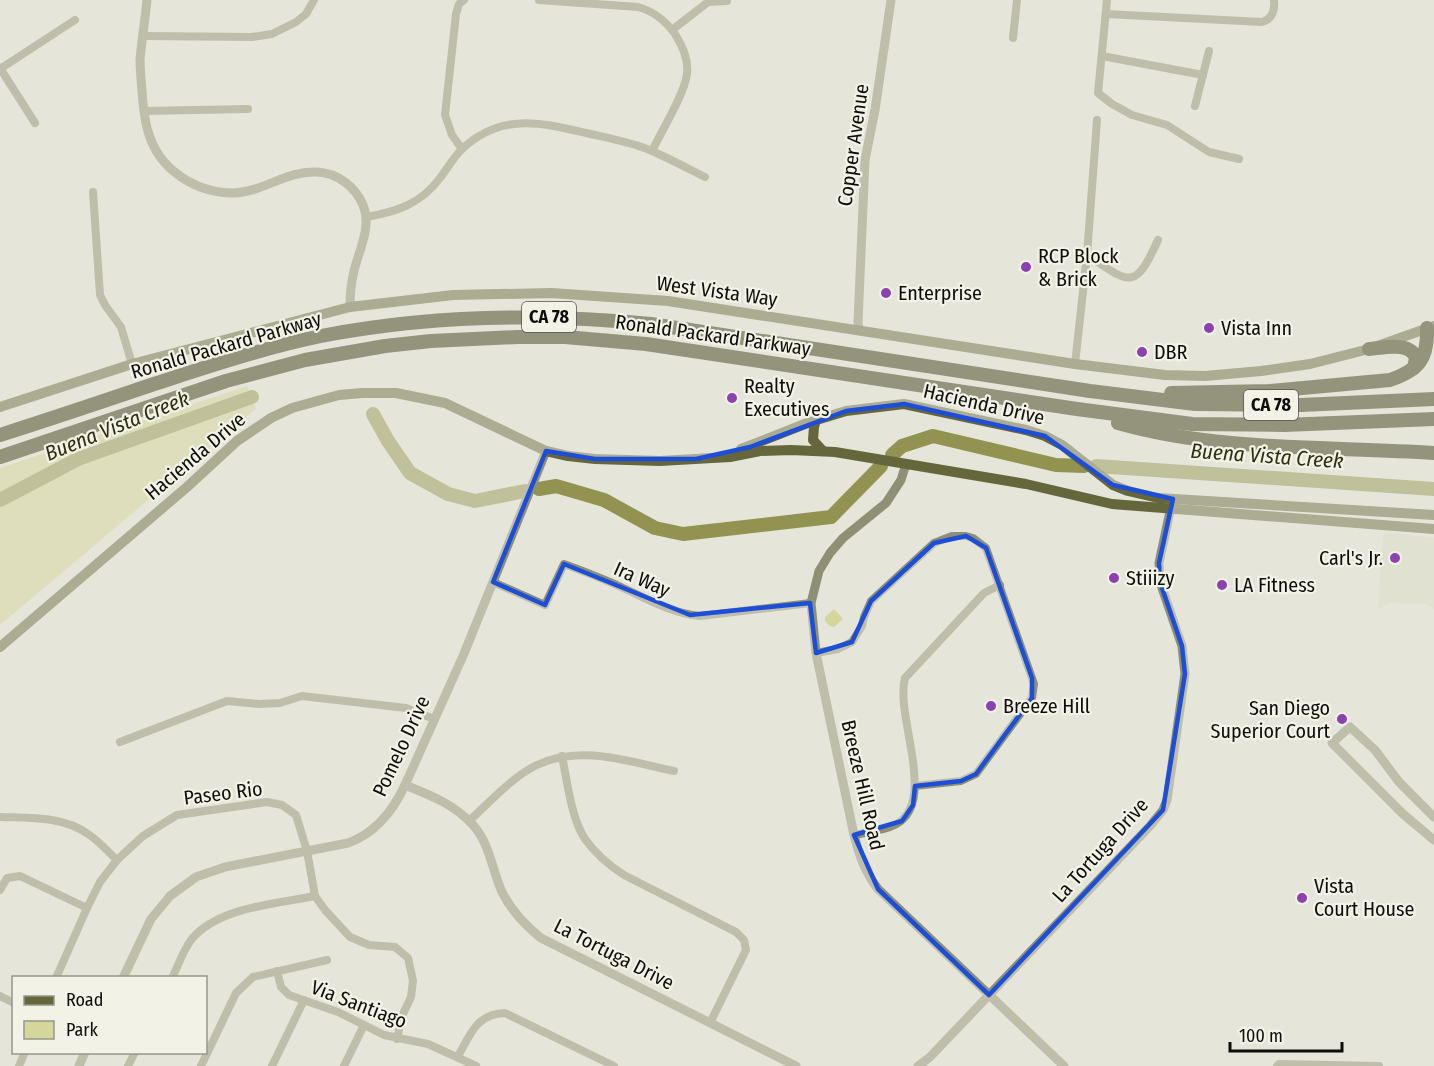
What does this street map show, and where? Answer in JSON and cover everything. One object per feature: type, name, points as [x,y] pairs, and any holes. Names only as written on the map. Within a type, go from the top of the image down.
[{"type":"highway","name":"Ronald Packard Parkway","points":[[0,435],[271,348],[373,328],[487,317],[553,317],[651,324],[1195,404],[1301,405],[1434,399]]},
{"type":"highway","points":[[1109,393],[1221,393],[1390,380],[1414,368],[1426,352],[1431,327]]},
{"type":"highway","name":"Ronald Packard Parkway","points":[[0,457],[226,381],[278,366],[385,346],[467,338],[565,337],[645,344],[1163,421],[1236,426],[1434,419]]},
{"type":"highway","points":[[1369,349],[1405,347],[1411,350],[1416,358],[1414,368]]},
{"type":"highway","points":[[1077,409],[1121,424],[1196,438],[1276,446],[1434,453]]},
{"type":"main road","name":"West Vista Way","points":[[0,407],[132,364],[350,307],[453,295],[563,293],[668,301],[1075,364],[1166,375],[1205,376],[1311,364],[1369,349],[1431,327]]},
{"type":"main road","name":"Hacienda Drive","points":[[0,647],[187,487],[237,441],[271,418],[292,408],[330,397],[362,393],[383,392],[424,397],[445,403],[546,451],[595,459],[660,461],[730,457],[770,451],[823,452],[1026,484],[1112,504],[1172,504],[1434,515]]},
{"type":"main road","name":"Hacienda Drive","points":[[696,459],[750,447],[816,420],[846,411],[904,404],[1045,436],[1062,445],[1113,485],[1172,504],[1434,529]]},
{"type":"main road","points":[[816,420],[813,440],[823,452]]},
{"type":"street","points":[[147,0],[140,61],[144,111],[147,131],[160,156],[177,174],[198,187],[214,191],[235,193],[259,188],[303,173],[318,172],[332,175],[351,186],[363,205],[366,217],[364,236],[351,288],[350,307]]},
{"type":"street","points":[[143,36],[252,37],[272,34],[296,22],[306,14],[314,0]]},
{"type":"street","points":[[462,149],[448,126],[445,105],[456,14],[459,4],[464,0]]},
{"type":"street","points":[[539,0],[638,7],[650,10],[672,30],[687,60],[687,73],[684,86],[652,151]]},
{"type":"street","name":"Copper Avenue","points":[[859,331],[865,160],[875,110],[891,0]]},
{"type":"street","points":[[1013,38],[1017,0]]},
{"type":"street","points":[[1107,0],[1098,93],[1132,115],[1167,125],[1209,152],[1239,159]]},
{"type":"street","points":[[1106,14],[1262,22],[1267,21],[1274,13],[1274,0]]},
{"type":"street","points":[[672,30],[708,2],[727,1]]},
{"type":"street","points":[[35,123],[0,69],[75,20]]},
{"type":"street","points":[[1196,106],[1209,51]]},
{"type":"street","points":[[1102,56],[1203,75]]},
{"type":"street","points":[[144,111],[248,109]]},
{"type":"street","points":[[1075,364],[1087,255],[1096,120]]},
{"type":"street","points":[[366,217],[399,210],[430,192],[462,149],[485,133],[502,126],[532,122],[636,145],[705,177]]},
{"type":"street","points":[[93,192],[100,295],[121,327],[132,364]]},
{"type":"street","points":[[1087,255],[1120,277],[1131,279],[1147,265],[1158,240]]},
{"type":"street","name":"Pomelo Drive","points":[[124,976],[151,919],[170,896],[196,877],[225,867],[348,843],[379,825],[397,804],[493,582],[546,451]]},
{"type":"street","name":"Breeze Hill Road","points":[[906,464],[901,480],[886,503],[849,533],[830,553],[819,571],[811,603],[816,653],[859,856],[868,876],[878,889],[1064,1066]]},
{"type":"street","name":"La Tortuga Drive","points":[[924,1064],[1163,810],[1167,800],[1185,674],[1182,646],[1160,582],[1159,563],[1172,504]]},
{"type":"street","points":[[816,653],[838,649],[852,642],[862,626],[871,601],[934,543],[952,536],[973,538],[986,548],[1034,684],[1032,698],[976,774],[961,781],[915,786]]},
{"type":"street","name":"Ira Way","points":[[493,582],[545,606],[564,564],[675,612],[690,615],[700,616],[811,603]]},
{"type":"street","points":[[854,835],[891,827],[909,814],[913,805],[915,786],[902,695],[905,678],[984,593],[1000,585]]},
{"type":"street","points":[[120,742],[227,701],[280,703],[302,696],[406,708],[434,719]]},
{"type":"street","points":[[1434,818],[1399,782],[1375,750],[1350,727],[1332,743],[1403,814],[1434,840]]},
{"type":"street","points":[[469,821],[519,776],[537,765],[562,756],[595,755],[674,771]]},
{"type":"street","points":[[562,756],[574,812],[584,838],[611,866],[736,932],[744,940],[746,950],[710,1023]]},
{"type":"street","name":"La Tortuga Drive","points":[[405,785],[444,801],[475,826],[492,857],[503,893],[526,926],[542,938],[796,1066]]},
{"type":"street","name":"Paseo Rio","points":[[57,976],[100,882],[117,860],[143,836],[177,815],[267,802],[282,805],[296,815],[307,851],[315,896]]},
{"type":"street","points":[[0,817],[48,819],[65,823],[90,836],[117,860]]},
{"type":"street","points":[[0,890],[7,878],[20,876],[87,908]]},
{"type":"street","points":[[173,976],[190,942],[201,929],[217,919],[233,913],[315,896],[350,937],[369,945],[395,948],[408,958],[413,981],[411,997],[402,1016],[398,1039]]},
{"type":"street","points":[[207,1053],[236,993],[253,977],[327,960]]},
{"type":"street","name":"Via Santiago","points":[[278,971],[281,987],[289,995],[338,1012],[398,1039],[428,1044],[476,1066]]},
{"type":"street","points":[[272,1066],[304,1000]]},
{"type":"street","points":[[458,1056],[482,1018],[493,1013],[505,1013],[614,1066]]},
{"type":"street","points":[[344,1066],[364,1025]]},
{"type":"street","points":[[590,1066],[595,1056]]},
{"type":"street","points":[[1277,1066],[1279,1064],[1379,1066]]},
{"type":"highlighted area","points":[[904,404],[1045,436],[1113,485],[1173,499],[1159,563],[1160,582],[1182,646],[1185,674],[1163,810],[989,995],[878,889],[854,835],[902,821],[913,805],[915,786],[961,781],[976,774],[1032,698],[1032,678],[986,548],[966,536],[934,543],[871,601],[852,642],[816,653],[810,603],[690,615],[564,564],[545,605],[493,582],[546,451],[595,459],[696,459],[750,447],[846,411]]},
{"type":"shaded area","points":[[1384,534],[1434,538],[1434,609],[1427,604],[1388,603],[1378,610]]},
{"type":"green space","points":[[247,386],[256,409],[0,625],[0,468]]},
{"type":"green space","points":[[834,609],[843,619],[834,627],[825,621],[825,617]]},
{"type":"waterway","name":"Buena Vista Creek","points":[[0,500],[78,459],[252,397]]},
{"type":"waterway","name":"Buena Vista Creek","points":[[373,414],[410,473],[448,494],[475,501],[525,491]]},
{"type":"waterway","name":"Buena Vista Creek","points":[[892,455],[902,446],[933,436],[1056,465],[1084,466]]},
{"type":"waterway","name":"Buena Vista Creek","points":[[539,489],[556,486],[604,500],[655,528],[683,534],[831,517],[881,466]]},
{"type":"waterway","name":"Buena Vista Creek","points":[[1096,466],[1434,489]]},
{"type":"place","name":"RCP Block & Brick","points":[[1026,267]]},
{"type":"place","name":"Enterprise","points":[[886,293]]},
{"type":"place","name":"Vista Inn","points":[[1209,328]]},
{"type":"place","name":"DBR","points":[[1142,352]]},
{"type":"place","name":"Realty Executives","points":[[732,398]]},
{"type":"place","name":"Carl's Jr.","points":[[1395,558]]},
{"type":"place","name":"Stiiizy","points":[[1114,578]]},
{"type":"place","name":"LA Fitness","points":[[1222,585]]},
{"type":"place","name":"Breeze Hill","points":[[991,706]]},
{"type":"place","name":"San Diego Superior Court","points":[[1342,719]]},
{"type":"place","name":"Vista Court House","points":[[1302,898]]}]
